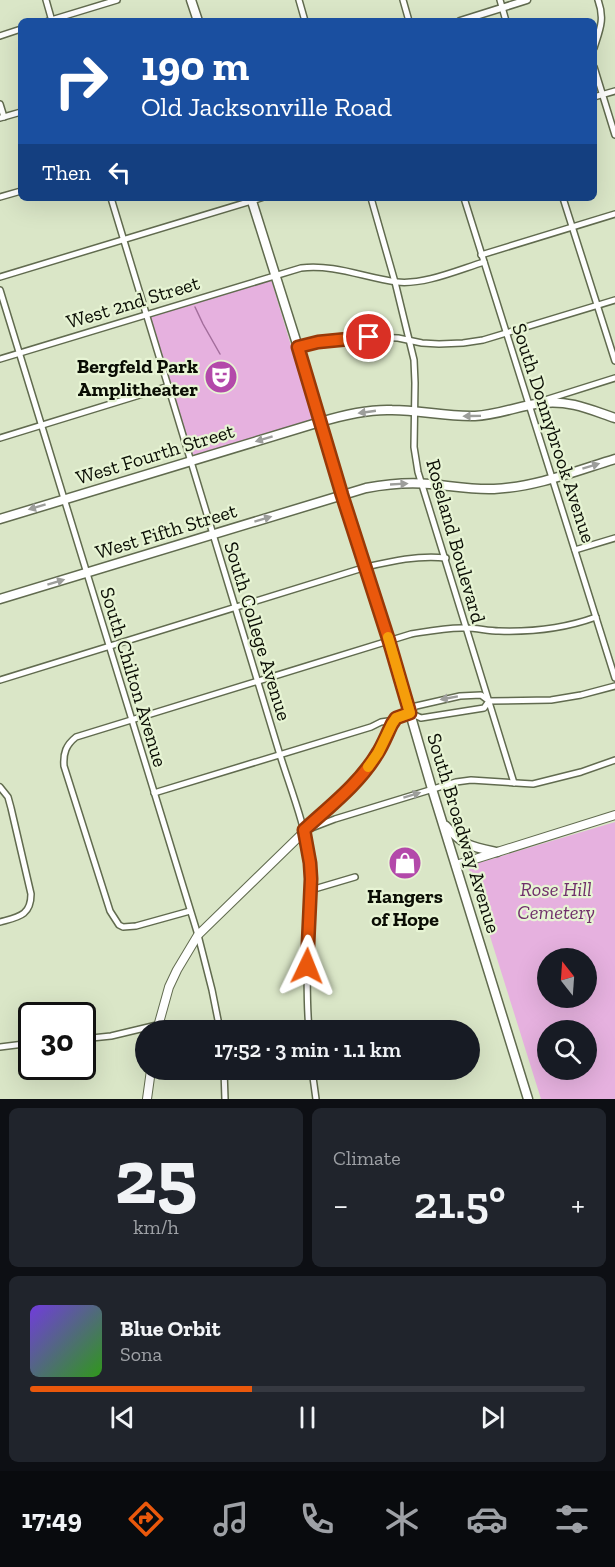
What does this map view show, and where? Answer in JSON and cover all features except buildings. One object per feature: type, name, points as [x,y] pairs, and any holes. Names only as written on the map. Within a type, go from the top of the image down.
[{"type":"main road","points":[[191,0],[197,18]]},
{"type":"main road","name":"South Broadway Avenue","points":[[253,201],[528,1099]]},
{"type":"main road","name":"West Fourth Street","points":[[0,519],[344,415],[393,410],[474,416],[491,415],[531,405],[552,403],[571,404],[615,418]]},
{"type":"main road","name":"West Fifth Street","points":[[0,599],[378,486],[422,484],[468,489],[496,489],[531,484],[615,459]]},
{"type":"main road","points":[[159,1020],[169,987],[198,935],[350,788],[378,753],[394,720],[410,713]]},
{"type":"main road","points":[[456,865],[615,815]]},
{"type":"main road","points":[[443,822],[461,842],[497,852]]},
{"type":"main road","points":[[147,1099],[150,1080]]},
{"type":"street","points":[[46,0],[49,18]]},
{"type":"street","points":[[60,18],[117,0]]},
{"type":"street","points":[[304,18],[299,1],[308,0]]},
{"type":"street","points":[[403,0],[408,18]]},
{"type":"street","points":[[500,0],[505,18]]},
{"type":"street","points":[[470,18],[527,0]]},
{"type":"street","points":[[597,40],[602,26],[598,0]]},
{"type":"street","points":[[0,36],[18,30]]},
{"type":"street","points":[[597,78],[615,135]]},
{"type":"street","points":[[597,96],[615,91]]},
{"type":"street","points":[[0,104],[2,117],[18,113]]},
{"type":"street","points":[[0,197],[18,192]]},
{"type":"street","name":"South College Avenue","points":[[112,201],[304,830],[310,863],[311,890],[306,996],[308,1020]]},
{"type":"street","points":[[0,277],[246,201]]},
{"type":"street","name":"Roseland Boulevard","points":[[372,201],[414,360],[414,447],[422,484],[514,783]]},
{"type":"street","name":"South Donnybrook Avenue","points":[[465,201],[531,405],[615,678]]},
{"type":"street","points":[[564,201],[615,361]]},
{"type":"street","points":[[481,255],[615,214]]},
{"type":"street","name":"West 2nd Street","points":[[0,359],[301,268],[324,267],[395,282],[429,279],[484,262]]},
{"type":"street","name":"South Chilton Avenue","points":[[0,290],[198,935],[218,1020]]},
{"type":"street","points":[[298,347],[348,338],[384,337],[409,339],[422,343],[463,343],[483,340],[615,300]]},
{"type":"street","points":[[531,405],[615,378]]},
{"type":"street","points":[[0,438],[169,386]]},
{"type":"street","points":[[575,550],[615,538]]},
{"type":"street","points":[[0,680],[366,567],[432,556],[446,558]]},
{"type":"street","points":[[190,911],[136,926],[119,925],[110,911],[64,766],[64,753],[76,737],[389,641],[432,630],[466,628],[499,631],[529,630],[567,625],[596,617]]},
{"type":"street","points":[[489,701],[484,708],[421,718],[410,713],[416,706],[460,696],[481,695],[489,701],[560,699],[615,686]]},
{"type":"street","points":[[154,793],[381,722],[394,720]]},
{"type":"street","points":[[371,727],[378,728],[386,735]]},
{"type":"street","points":[[304,830],[456,782],[471,780],[533,784],[615,760]]},
{"type":"street","points":[[0,787],[8,797],[31,894],[29,909],[0,922]]},
{"type":"street","points":[[322,813],[328,818],[335,819]]},
{"type":"street","points":[[311,890],[355,877]]},
{"type":"street","points":[[96,1038],[135,1032]]},
{"type":"street","points":[[0,1047],[18,1045]]},
{"type":"street","points":[[224,1080],[225,1099]]},
{"type":"street","points":[[313,1080],[316,1099]]},
{"type":"green space","points":[[271,279],[313,419],[193,456],[150,315]]},
{"type":"green space","name":"Rose Hill Cemetery","points":[[615,822],[615,1099],[541,1099],[468,866]]},
{"type":"waterway","points":[[195,307],[220,354]]},
{"type":"slow traffic","points":[[368,767],[396,718],[410,713],[388,637]]},
{"type":"place","name":"Bergfeld Park Amplitheater","points":[[221,377]]},
{"type":"place","name":"Hangers of Hope","points":[[405,863]]},
{"type":"route","points":[[307,966],[311,879],[304,830],[350,788],[364,771],[378,753],[394,720],[410,713],[298,347],[338,339],[369,337]]}]
